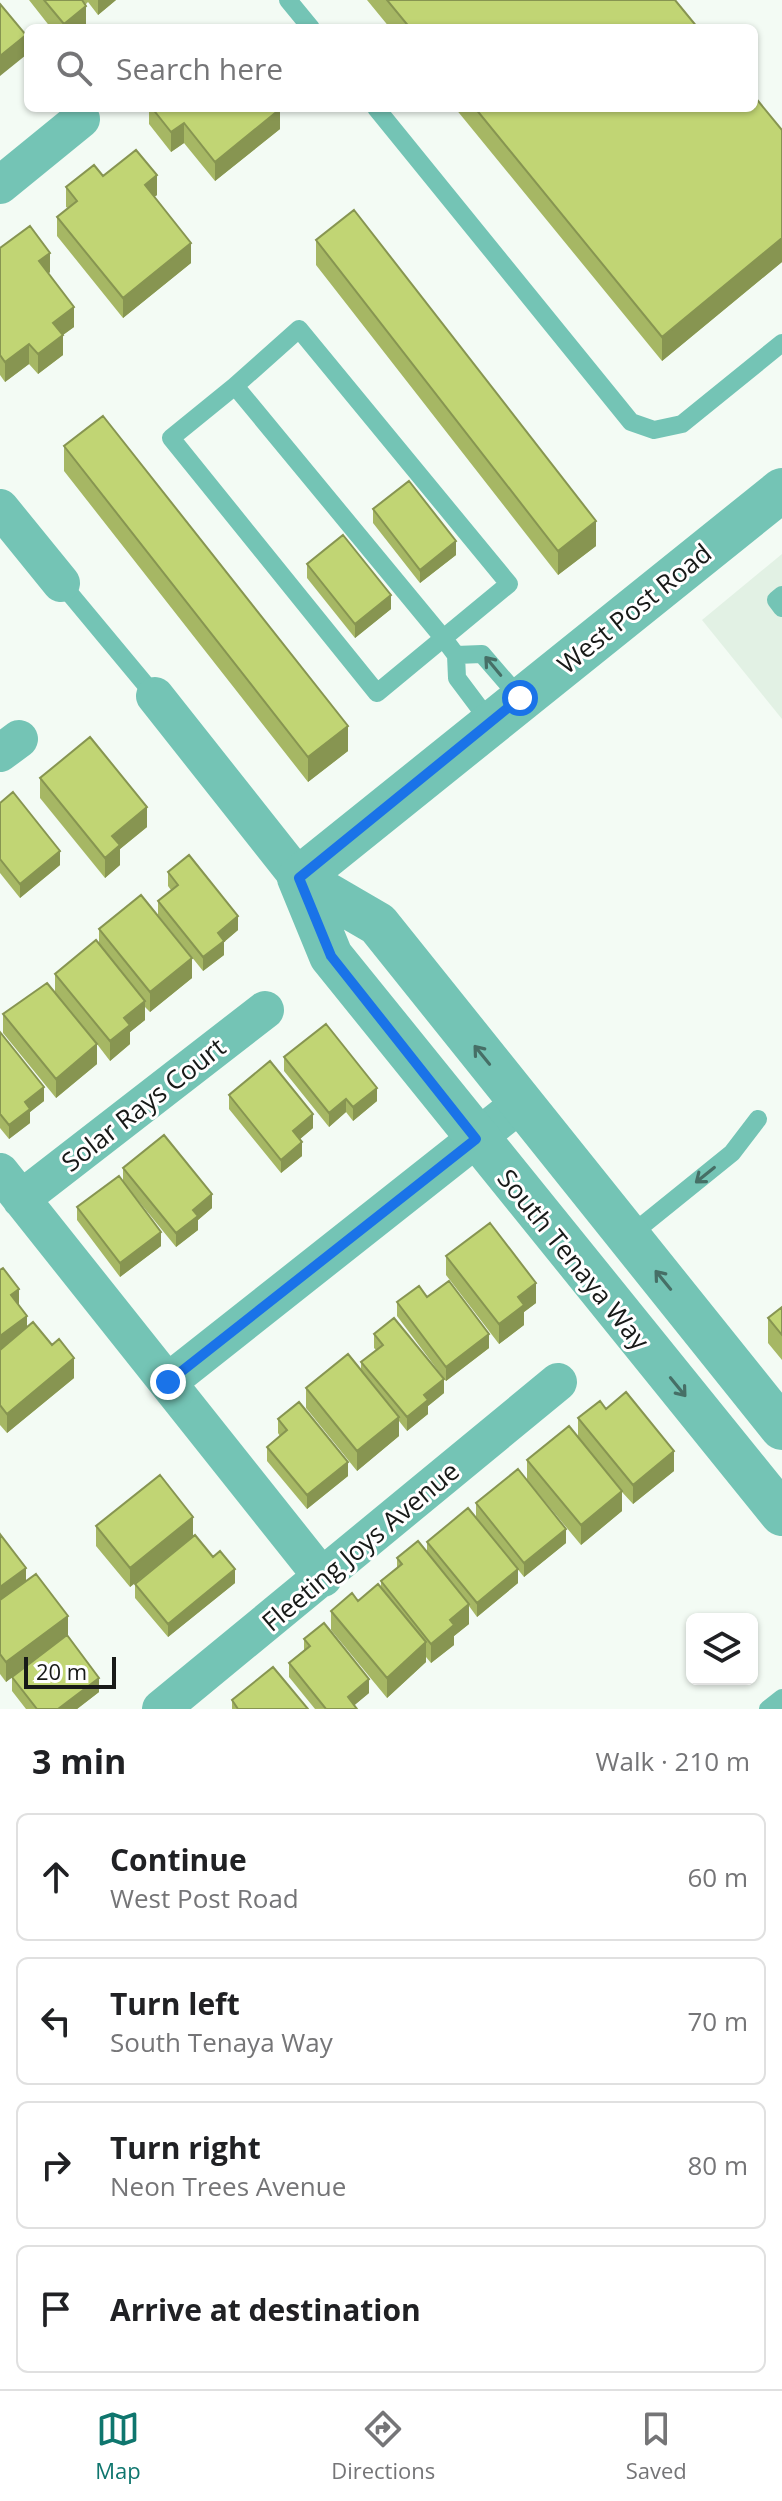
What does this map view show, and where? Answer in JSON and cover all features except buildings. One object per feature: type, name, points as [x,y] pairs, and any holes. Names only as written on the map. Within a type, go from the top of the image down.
[{"type":"street","points":[[0,185],[81,119]]},
{"type":"street","name":"West Post Road","points":[[299,878],[782,490]]},
{"type":"street","points":[[0,508],[61,583]]},
{"type":"street","name":"South Tenaya Way","points":[[155,696],[299,878],[331,956],[782,1514]]},
{"type":"street","name":"South Tenaya Way","points":[[299,878],[378,924],[782,1428]]},
{"type":"street","name":"Solar Rays Court","points":[[10,1186],[265,1010]]},
{"type":"street","points":[[168,1382],[521,1103]]},
{"type":"street","points":[[10,1186],[323,1578]]},
{"type":"street","name":"Fleeting Joys Avenue","points":[[161,1709],[558,1382]]},
{"type":"lane","points":[[288,0],[308,24]]},
{"type":"lane","points":[[379,112],[631,422],[654,430],[682,424],[782,343]]},
{"type":"lane","points":[[299,329],[509,584],[377,693],[171,438],[235,386],[299,329]]},
{"type":"lane","points":[[235,386],[444,639],[456,655],[457,678],[505,710]]},
{"type":"lane","points":[[61,583],[155,696]]},
{"type":"lane","points":[[782,595],[776,600],[782,608]]},
{"type":"lane","points":[[456,655],[482,654],[505,710]]},
{"type":"lane","points":[[628,1237],[732,1153],[758,1119]]},
{"type":"lane","points":[[768,1709],[782,1698]]},
{"type":"shaded area","points":[[782,554],[782,719],[702,620]]},
{"type":"route","points":[[168,1382],[476,1139],[331,956],[299,878],[520,698]]}]
